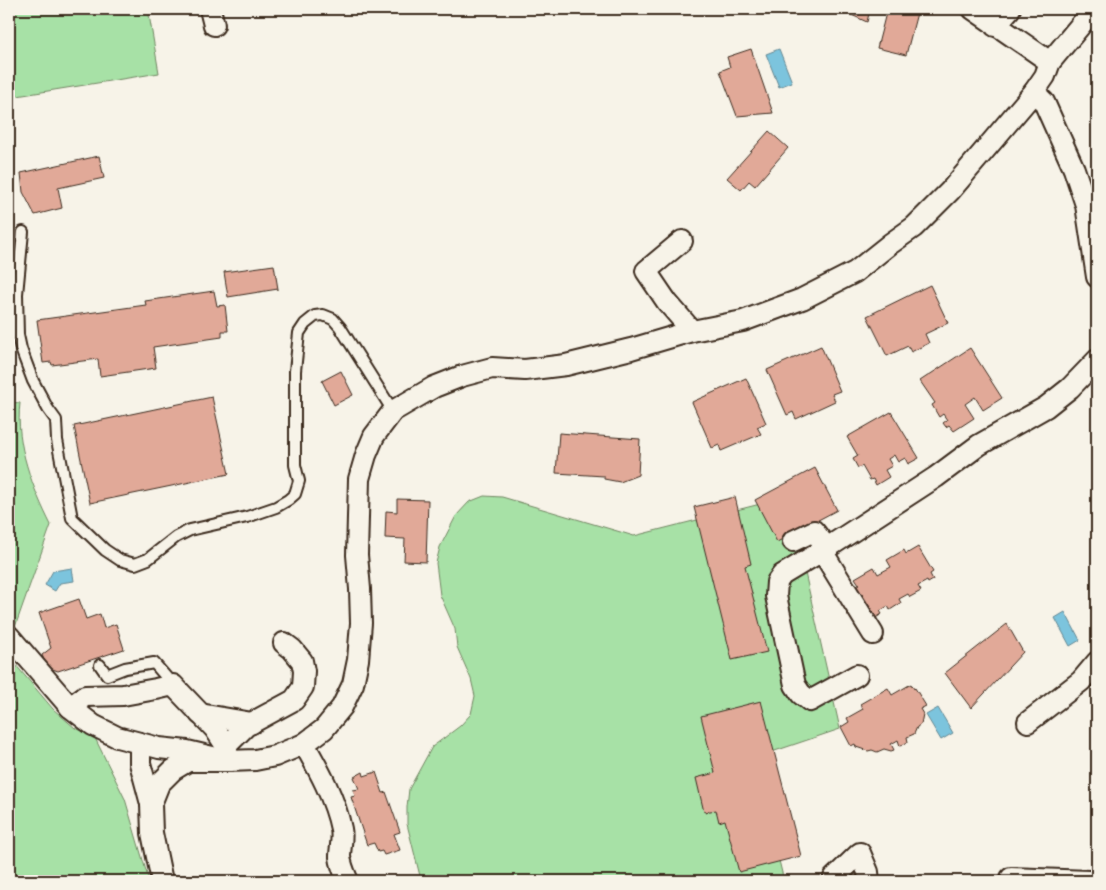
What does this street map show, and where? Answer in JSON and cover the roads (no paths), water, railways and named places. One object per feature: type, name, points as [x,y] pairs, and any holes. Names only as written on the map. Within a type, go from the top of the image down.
[{"type":"street","points":[[973,9],[995,26],[1050,62]]},
{"type":"street","points":[[995,26],[1010,9]]},
{"type":"street","points":[[9,636],[70,707],[101,729],[117,737],[160,748],[228,754],[255,760],[275,756],[304,744],[324,729],[342,707],[353,684],[358,660],[361,623],[357,555],[359,479],[374,436],[393,411],[434,387],[462,376],[492,368],[525,370],[566,365],[632,349],[692,331],[742,321],[802,299],[855,272],[914,227],[950,191],[1034,92],[1045,76],[1050,62],[1094,9]]},
{"type":"street","points":[[1034,92],[1044,102],[1074,169],[1086,205],[1097,273]]},
{"type":"street","points":[[682,241],[646,271],[667,302],[692,331]]},
{"type":"street","points":[[856,675],[810,701],[801,694],[795,685],[776,596],[776,582],[782,575],[936,477],[979,445],[1046,406],[1070,388],[1097,360]]},
{"type":"street","points":[[793,541],[814,531],[873,634]]},
{"type":"street","points":[[152,804],[158,784],[173,770],[188,761],[228,754],[246,726],[294,700],[303,687],[304,671],[302,661],[292,648],[284,643]]},
{"type":"street","points":[[1028,722],[1081,681],[1097,662]]},
{"type":"street","points":[[70,707],[86,696],[123,695],[156,690],[173,684],[215,729],[228,754]]},
{"type":"street","points":[[200,714],[252,723]]},
{"type":"street","points":[[140,743],[140,763],[152,804],[152,833],[162,881]]},
{"type":"street","points":[[304,744],[324,782],[336,812],[342,831],[340,857],[347,879]]},
{"type":"street","points":[[834,878],[860,853],[868,872],[869,881]]},
{"type":"street","points":[[1011,878],[1089,881]]},
{"type":"lane","points":[[23,232],[17,294],[18,335],[21,349],[31,376],[48,409],[56,420],[57,440],[72,518],[105,550],[120,560],[135,564],[148,559],[190,530],[247,518],[276,507],[295,494],[299,481],[296,465],[295,437],[295,371],[298,334],[305,324],[315,316],[323,315],[328,317],[340,326],[393,411]]},
{"type":"lane","points":[[100,665],[107,675],[125,668],[154,663],[173,684]]},
{"type":"water","points":[[779,49],[792,82],[779,87],[766,54]]},
{"type":"water","points":[[72,568],[74,581],[60,583],[55,591],[45,585],[53,571]]},
{"type":"water","points":[[1065,612],[1080,640],[1070,646],[1055,618]]},
{"type":"water","points":[[938,708],[953,733],[941,740],[926,715]]}]
